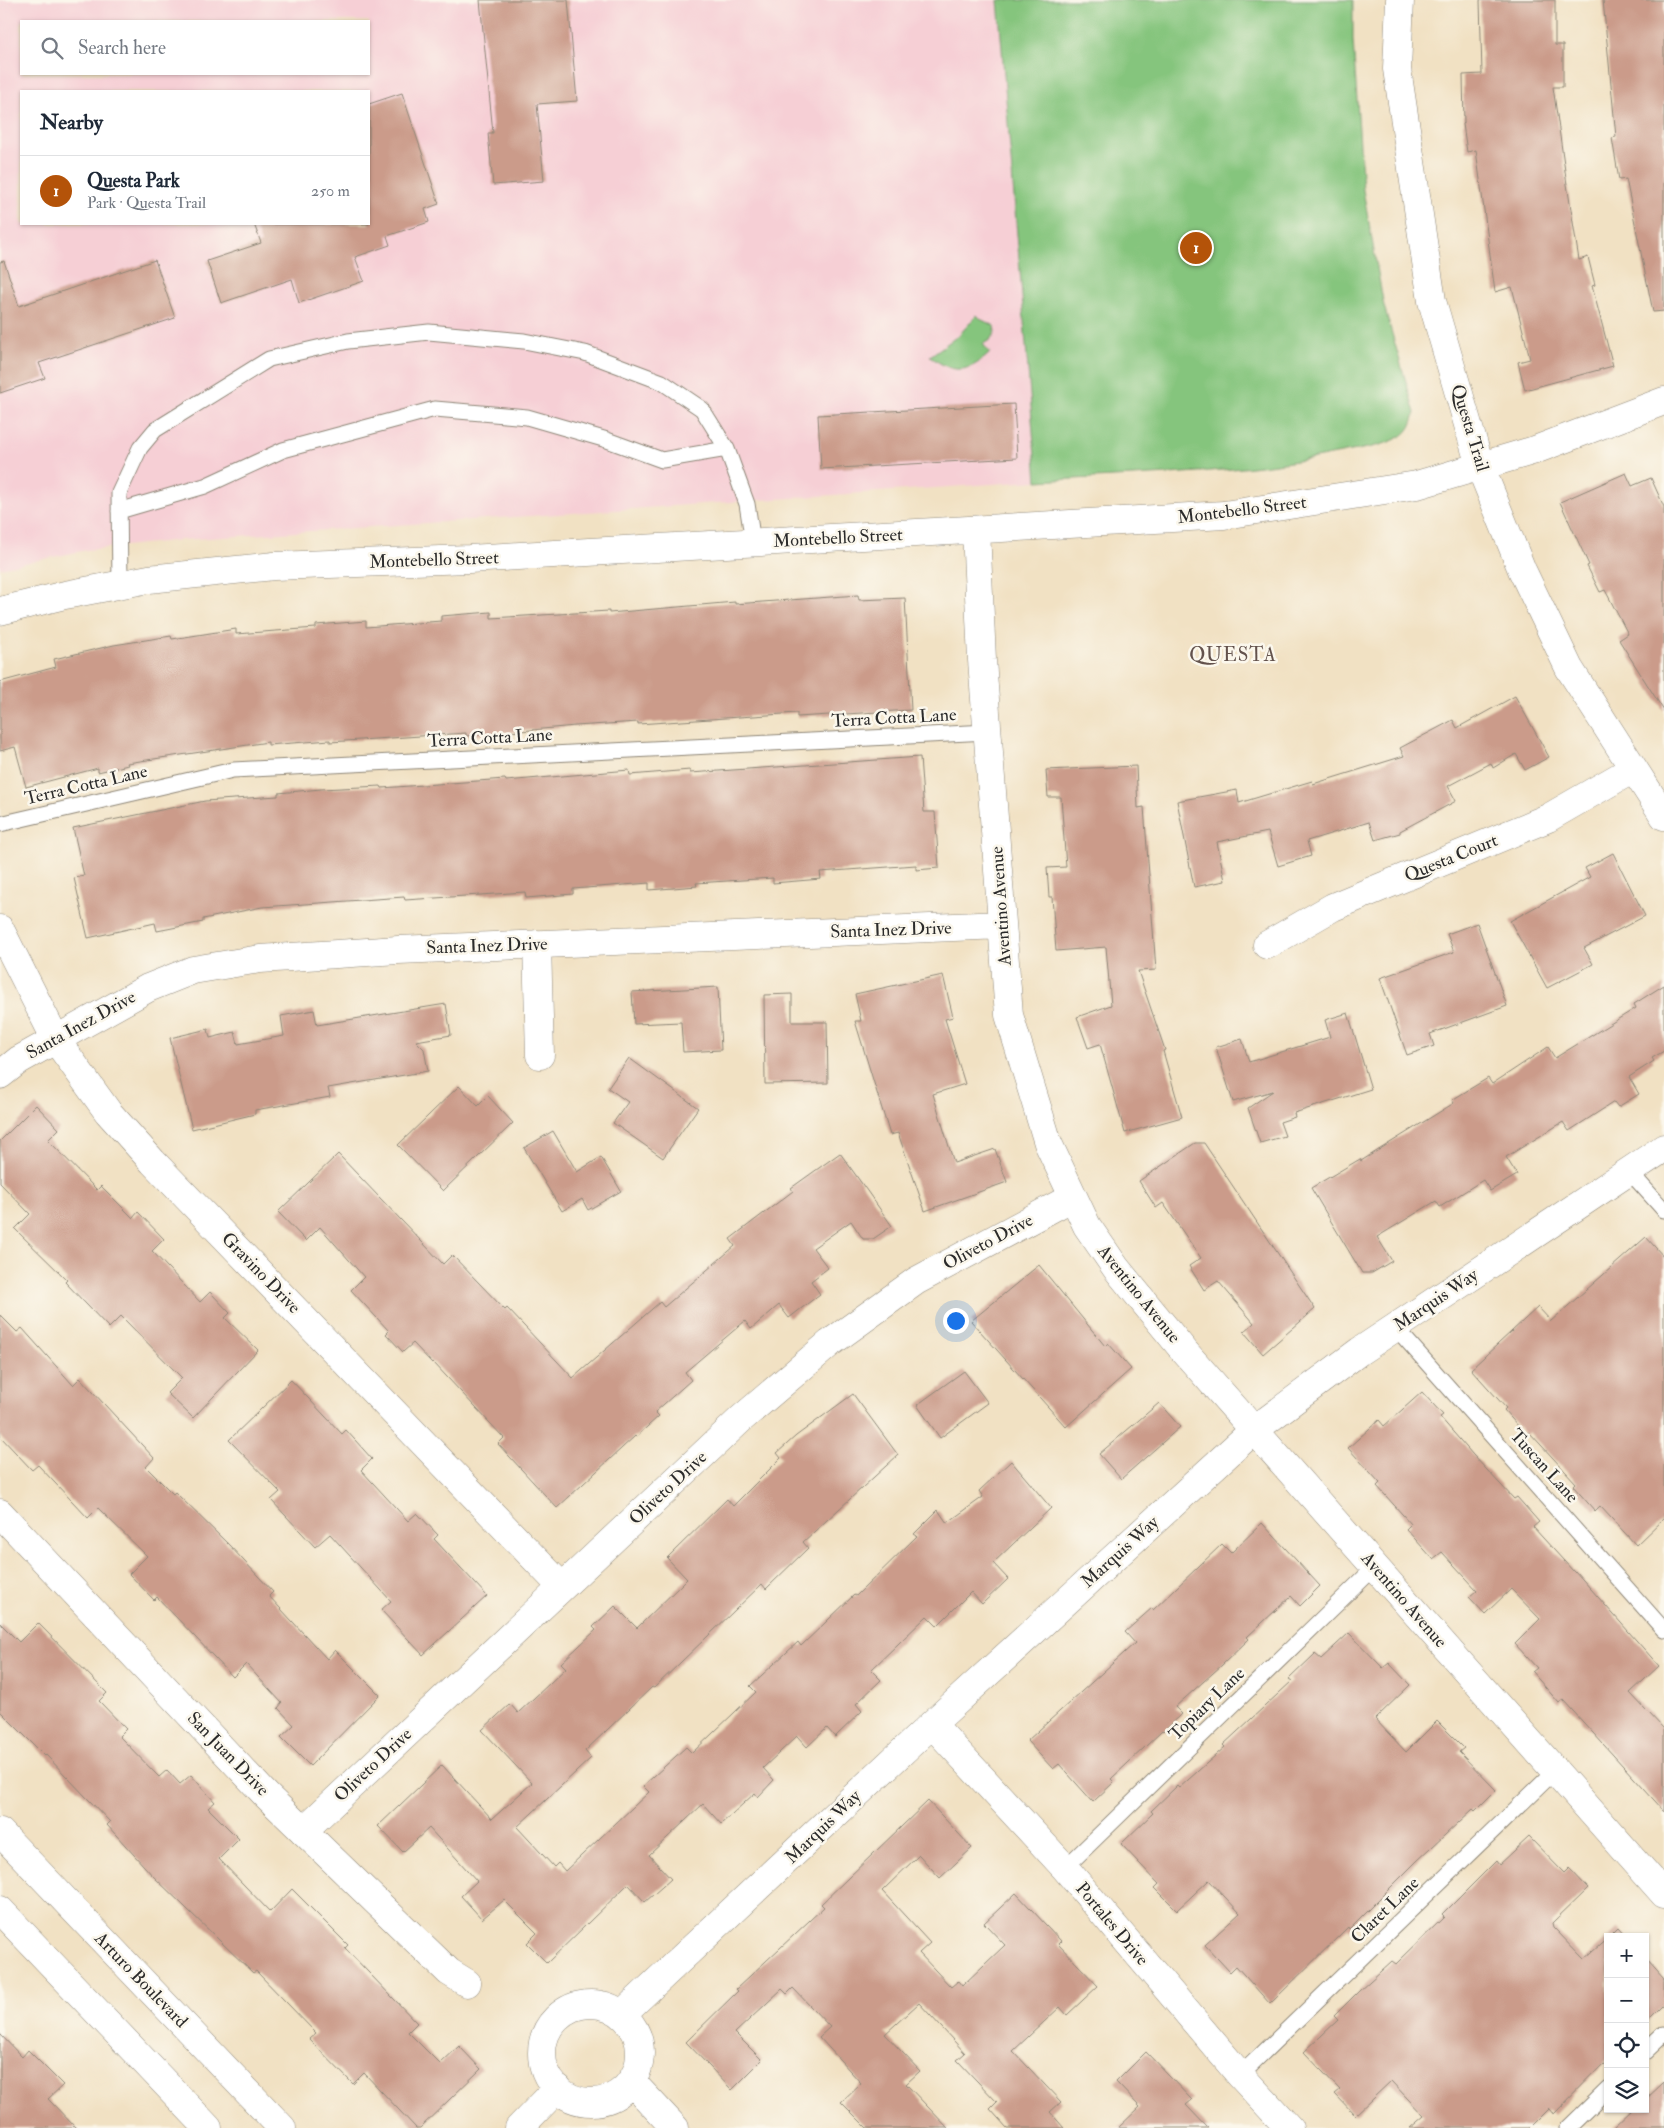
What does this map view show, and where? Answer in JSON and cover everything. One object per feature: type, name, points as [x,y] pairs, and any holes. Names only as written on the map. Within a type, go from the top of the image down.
[{"type":"street","name":"Questa Trail","points":[[1400,0],[1397,69],[1432,301],[1480,466],[1522,570],[1569,668],[1664,816]]},
{"type":"street","name":"Montebello Street","points":[[0,611],[65,595],[149,579],[274,566],[469,559],[1224,515],[1417,484],[1535,450],[1664,401]]},
{"type":"street","name":"Aventino Avenue","points":[[976,530],[988,732],[1009,1015],[1048,1143],[1087,1226],[1116,1268],[1254,1430],[1664,1894]]},
{"type":"street","name":"Questa Court","points":[[1267,945],[1332,907],[1548,818],[1633,769]]},
{"type":"street","name":"Santa Inez Drive","points":[[0,1076],[19,1060],[148,988],[193,970],[260,959],[398,950],[1002,925]]},
{"type":"street","name":"Gravino Drive","points":[[0,929],[56,1040],[108,1112],[562,1588]]},
{"type":"street","points":[[537,944],[540,1056]]},
{"type":"street","name":"Marquis Way","points":[[622,2014],[932,1724],[1254,1430],[1395,1327],[1664,1148]]},
{"type":"street","name":"Oliveto Drive","points":[[303,1830],[741,1419],[830,1343],[916,1281],[1073,1197]]},
{"type":"street","name":"San Juan Drive","points":[[0,1513],[265,1794],[449,1972],[467,1983]]},
{"type":"street","name":"Portales Drive","points":[[932,1724],[1065,1868],[1240,2075],[1288,2128]]},
{"type":"street","name":"Arturo Boulevard","points":[[0,1832],[282,2128]]},
{"type":"street","points":[[0,1910],[208,2128]]},
{"type":"street","points":[[587,2004],[603,2005],[622,2014],[630,2023],[640,2046],[637,2071],[631,2081],[612,2097],[588,2102],[572,2098],[558,2088],[550,2081],[542,2060],[544,2039],[554,2020],[571,2008],[587,2004]]},
{"type":"street","points":[[631,2081],[675,2128]]},
{"type":"street","points":[[518,2128],[558,2088]]},
{"type":"lane","points":[[120,585],[119,493],[140,448],[155,430],[269,359],[348,341],[429,332],[524,340],[585,353],[662,382],[702,409],[727,449],[747,504],[753,542]]},
{"type":"lane","points":[[119,511],[205,486],[283,450],[435,409],[527,417],[607,440],[662,460],[727,449]]},
{"type":"lane","name":"Terra Cotta Lane","points":[[0,824],[233,770],[988,732]]},
{"type":"lane","points":[[1629,1171],[1664,1210]]},
{"type":"lane","name":"Tuscan Lane","points":[[1395,1327],[1664,1630]]},
{"type":"lane","name":"Topiary Lane","points":[[1065,1868],[1375,1567]]},
{"type":"lane","name":"Claret Lane","points":[[1240,2075],[1555,1771]]},
{"type":"lane","points":[[1649,2048],[1664,2034]]},
{"type":"lane","points":[[1568,2128],[1604,2093]]},
{"type":"shaded area","points":[[0,0],[998,0],[1037,481],[181,540],[87,550],[0,568]]},
{"type":"green space","points":[[998,0],[1353,0],[1353,40],[1363,190],[1384,306],[1415,413],[1412,424],[1406,432],[1386,443],[1371,447],[1266,465],[1189,473],[1037,481]]},
{"type":"green space","points":[[977,315],[982,320],[995,326],[993,337],[983,344],[990,353],[982,360],[968,368],[954,369],[930,356],[959,335]]},
{"type":"building","points":[[480,0],[568,0],[577,101],[537,104],[544,181],[493,185],[488,133],[493,133]]},
{"type":"building","points":[[1480,0],[1555,0],[1555,45],[1563,45],[1563,87],[1553,87],[1566,178],[1579,260],[1588,257],[1595,285],[1592,286],[1613,366],[1525,390],[1518,362],[1530,359],[1512,287],[1495,292],[1476,150],[1467,152],[1463,124],[1463,75],[1482,74]]},
{"type":"building","points":[[1603,0],[1664,0],[1664,311],[1653,312],[1626,179],[1619,180],[1612,138],[1616,137]]},
{"type":"building","points":[[402,93],[439,204],[425,209],[429,222],[387,236],[390,245],[355,257],[364,281],[299,303],[292,279],[221,303],[207,261],[261,243],[254,225],[370,225],[370,104]]},
{"type":"building","points":[[155,260],[175,318],[39,363],[45,378],[0,393],[0,262],[4,261],[19,306]]},
{"type":"building","points":[[1014,404],[1017,458],[821,469],[818,415]]},
{"type":"building","points":[[1626,473],[1632,486],[1651,478],[1664,507],[1664,711],[1619,640],[1628,634],[1605,590],[1600,592],[1560,502]]},
{"type":"building","points":[[858,595],[859,600],[905,598],[911,710],[797,717],[797,713],[638,724],[638,722],[466,736],[466,733],[268,745],[268,742],[127,763],[128,765],[98,772],[98,768],[26,787],[15,747],[0,751],[0,682],[56,667],[54,659],[114,645],[171,636],[172,639],[236,629],[236,634],[316,628],[316,625],[366,621],[366,627],[441,621],[441,616],[491,612],[491,618],[609,611],[609,613],[735,602],[735,604]]},
{"type":"building","points":[[1515,696],[1549,757],[1525,770],[1516,754],[1493,768],[1491,763],[1448,786],[1456,801],[1400,831],[1400,833],[1375,840],[1369,822],[1307,841],[1311,856],[1278,866],[1268,832],[1217,842],[1225,881],[1194,887],[1177,801],[1237,790],[1239,803],[1312,781],[1313,784],[1404,756],[1400,748],[1453,720],[1457,728]]},
{"type":"building","points":[[920,757],[924,812],[935,812],[939,868],[916,870],[916,865],[820,872],[821,879],[773,883],[773,878],[696,883],[697,886],[649,890],[649,883],[573,889],[573,894],[526,898],[525,892],[405,900],[404,897],[262,907],[157,931],[155,923],[88,938],[74,878],[84,876],[73,828],[205,801],[278,796],[278,793],[321,789],[381,786],[382,788],[505,779],[506,781],[629,770],[630,775],[690,770],[690,773]]},
{"type":"building","points":[[1136,766],[1138,808],[1144,807],[1156,970],[1138,971],[1165,1050],[1163,1051],[1182,1117],[1125,1133],[1100,1044],[1088,1048],[1077,1017],[1111,1005],[1106,947],[1056,951],[1052,897],[1049,897],[1047,868],[1066,867],[1061,797],[1048,797],[1046,770]]},
{"type":"building","points":[[1613,853],[1645,916],[1584,948],[1593,964],[1547,988],[1510,921],[1590,877],[1585,868]]},
{"type":"building","points":[[1477,923],[1507,1006],[1430,1034],[1434,1046],[1407,1055],[1380,978],[1454,952],[1447,934]]},
{"type":"building","points":[[943,975],[953,1017],[945,1019],[965,1084],[933,1094],[954,1163],[995,1149],[1007,1182],[925,1211],[898,1133],[890,1135],[855,1021],[861,1021],[855,994]]},
{"type":"building","points":[[1664,985],[1664,1051],[1652,1058],[1654,1061],[1629,1077],[1639,1094],[1618,1107],[1614,1102],[1569,1131],[1563,1122],[1506,1157],[1517,1175],[1490,1191],[1483,1180],[1440,1207],[1436,1201],[1377,1237],[1392,1261],[1372,1273],[1362,1273],[1311,1188],[1360,1159],[1361,1161],[1454,1103],[1452,1100],[1488,1078],[1492,1084],[1548,1047],[1555,1058],[1636,1008],[1634,1004]]},
{"type":"building","points":[[718,987],[721,1050],[683,1052],[681,1022],[634,1024],[632,992]]},
{"type":"building","points":[[792,994],[792,1022],[827,1022],[828,1083],[765,1084],[764,995]]},
{"type":"building","points":[[446,1004],[451,1035],[416,1041],[424,1049],[428,1071],[328,1088],[330,1097],[255,1110],[255,1114],[192,1129],[170,1038],[208,1029],[210,1038],[235,1032],[238,1044],[284,1036],[281,1016],[314,1010],[317,1025]]},
{"type":"building","points":[[1348,1013],[1371,1089],[1294,1113],[1295,1117],[1280,1122],[1285,1136],[1260,1143],[1248,1108],[1273,1091],[1233,1102],[1216,1047],[1242,1039],[1249,1062],[1330,1037],[1325,1020]]},
{"type":"building","points":[[629,1058],[698,1108],[663,1158],[613,1123],[628,1102],[608,1088]]},
{"type":"building","points":[[459,1086],[478,1106],[488,1096],[513,1123],[443,1191],[398,1145]]},
{"type":"building","points":[[36,1105],[59,1129],[48,1140],[97,1190],[101,1186],[133,1218],[138,1212],[164,1239],[152,1251],[200,1302],[210,1292],[230,1313],[225,1318],[258,1350],[193,1418],[167,1393],[182,1378],[121,1316],[109,1328],[65,1282],[67,1280],[15,1229],[30,1214],[0,1183],[0,1141]]},
{"type":"building","points":[[553,1131],[577,1172],[601,1157],[621,1191],[588,1210],[582,1199],[562,1211],[524,1148]]},
{"type":"building","points":[[1195,1143],[1204,1143],[1315,1309],[1263,1354],[1244,1332],[1254,1323],[1218,1281],[1204,1290],[1189,1266],[1201,1258],[1163,1203],[1156,1208],[1139,1181]]},
{"type":"building","points":[[840,1153],[892,1226],[873,1239],[863,1239],[851,1221],[813,1248],[828,1268],[811,1281],[820,1294],[789,1318],[779,1305],[751,1329],[745,1321],[685,1372],[691,1380],[655,1412],[659,1416],[557,1508],[498,1444],[504,1438],[433,1362],[413,1343],[403,1352],[386,1334],[389,1331],[351,1290],[364,1277],[320,1227],[306,1241],[278,1212],[338,1154],[443,1264],[452,1255],[505,1310],[507,1308],[573,1378],[660,1302],[664,1307],[735,1246],[730,1239],[793,1191],[791,1188]]},
{"type":"building","points":[[1646,1237],[1664,1257],[1664,1518],[1636,1545],[1600,1506],[1595,1511],[1573,1486],[1576,1483],[1529,1432],[1526,1435],[1504,1410],[1506,1408],[1471,1369],[1538,1307],[1551,1321]]},
{"type":"building","points":[[1039,1265],[1105,1346],[1108,1343],[1131,1369],[1066,1427],[971,1321]]},
{"type":"building","points":[[0,1315],[17,1332],[22,1328],[73,1385],[80,1378],[154,1458],[146,1467],[173,1494],[175,1492],[229,1545],[273,1592],[269,1596],[327,1659],[335,1650],[380,1695],[310,1766],[281,1737],[294,1725],[278,1708],[282,1703],[246,1664],[233,1677],[157,1597],[154,1600],[129,1574],[147,1556],[98,1508],[88,1518],[38,1465],[32,1470],[0,1436]]},
{"type":"building","points":[[964,1371],[988,1403],[940,1438],[917,1405]]},
{"type":"building","points":[[291,1380],[342,1434],[346,1430],[372,1459],[361,1470],[408,1521],[417,1513],[438,1535],[434,1539],[487,1596],[423,1655],[381,1610],[391,1601],[330,1534],[315,1547],[271,1500],[280,1492],[229,1440]]},
{"type":"building","points":[[1422,1392],[1443,1415],[1440,1417],[1473,1455],[1514,1499],[1517,1497],[1539,1522],[1533,1527],[1575,1571],[1659,1666],[1630,1693],[1664,1729],[1664,1811],[1563,1700],[1559,1703],[1532,1672],[1537,1668],[1515,1644],[1540,1619],[1511,1589],[1485,1614],[1469,1597],[1477,1590],[1442,1552],[1433,1559],[1406,1529],[1411,1524],[1377,1486],[1380,1483],[1348,1448],[1379,1420],[1384,1426]]},
{"type":"building","points":[[853,1394],[898,1455],[803,1542],[808,1548],[766,1589],[762,1584],[654,1688],[652,1687],[585,1751],[591,1758],[517,1827],[554,1867],[558,1863],[565,1871],[649,1792],[643,1786],[686,1747],[692,1753],[756,1692],[750,1686],[798,1642],[801,1646],[854,1595],[856,1596],[917,1536],[914,1534],[938,1510],[947,1523],[983,1497],[979,1491],[1011,1461],[1051,1508],[993,1563],[1008,1579],[982,1604],[971,1592],[937,1626],[927,1616],[871,1670],[881,1680],[856,1704],[862,1711],[835,1737],[827,1728],[807,1747],[797,1736],[763,1768],[774,1780],[758,1797],[755,1793],[721,1824],[703,1804],[649,1855],[671,1879],[645,1902],[628,1884],[547,1963],[527,1943],[537,1933],[504,1900],[482,1919],[461,1896],[477,1881],[429,1828],[403,1852],[378,1826],[442,1765],[492,1819],[532,1783],[482,1730],[510,1704],[518,1713],[566,1668],[561,1663],[596,1630],[593,1627],[615,1606],[637,1628],[687,1579],[667,1558],[727,1499],[733,1506],[781,1458],[777,1453],[796,1436]]},
{"type":"building","points":[[1159,1403],[1180,1427],[1121,1479],[1099,1454]]},
{"type":"building","points":[[1262,1523],[1320,1586],[1300,1606],[1291,1596],[1247,1637],[1249,1639],[1175,1707],[1182,1714],[1111,1779],[1114,1782],[1093,1802],[1059,1764],[1053,1769],[1027,1741],[1135,1643],[1125,1632],[1152,1608],[1153,1610],[1222,1544],[1231,1553]]},
{"type":"building","points":[[0,1623],[19,1642],[38,1623],[107,1693],[99,1701],[126,1729],[119,1736],[159,1777],[167,1770],[180,1784],[191,1775],[215,1802],[208,1808],[239,1839],[219,1859],[270,1912],[292,1889],[348,1945],[345,1948],[417,2023],[408,2032],[440,2064],[459,2046],[481,2069],[420,2128],[416,2128],[364,2073],[353,2084],[309,2039],[316,2033],[256,1971],[253,1973],[153,1876],[107,1825],[110,1822],[46,1755],[0,1711]]},
{"type":"building","points":[[1349,1633],[1383,1668],[1389,1663],[1410,1685],[1375,1719],[1406,1752],[1437,1721],[1464,1748],[1459,1752],[1496,1790],[1475,1811],[1473,1809],[1417,1861],[1270,2004],[1236,1966],[1230,1972],[1205,1945],[1240,1913],[1209,1880],[1177,1910],[1155,1888],[1159,1884],[1121,1844],[1177,1786],[1179,1788],[1225,1747],[1223,1745],[1292,1681],[1289,1679],[1315,1654],[1321,1659]]},
{"type":"building","points":[[928,1801],[972,1848],[940,1878],[919,1855],[882,1891],[930,1943],[919,1953],[951,1987],[958,1981],[962,1986],[1005,1945],[984,1923],[1016,1893],[1061,1941],[1058,1944],[1098,1986],[1067,2015],[1060,2007],[1013,2051],[1061,2102],[1050,2112],[1064,2128],[1007,2128],[990,2109],[997,2102],[957,2060],[965,2053],[919,2003],[885,2034],[920,2071],[906,2084],[948,2128],[867,2128],[841,2102],[861,2083],[819,2037],[830,2027],[793,1988],[787,1994],[782,1989],[735,2033],[762,2060],[732,2090],[686,2042],[738,1991],[736,1989],[824,1907],[821,1904]]},
{"type":"building","points":[[1529,1837],[1564,1873],[1569,1868],[1588,1888],[1552,1923],[1553,1927],[1584,1959],[1604,1942],[1604,2063],[1554,2114],[1549,2108],[1529,2128],[1410,2128],[1424,2116],[1391,2081],[1355,2115],[1335,2094],[1340,2090],[1304,2052],[1338,2020],[1334,2016],[1359,1991],[1392,1961],[1396,1964],[1444,1917],[1442,1915],[1496,1861],[1499,1865]]},
{"type":"building","points":[[1618,1928],[1622,1933],[1613,1933]]},
{"type":"building","points":[[1649,1962],[1664,1979],[1664,2004],[1649,2019]]},
{"type":"building","points":[[0,2034],[22,2057],[28,2050],[63,2085],[48,2099],[76,2128],[0,2128]]},
{"type":"building","points":[[1146,2052],[1192,2100],[1186,2105],[1208,2128],[1118,2128],[1140,2107],[1116,2082]]},
{"type":"building","points":[[1664,2082],[1664,2128],[1613,2128],[1629,2113],[1649,2113],[1649,2096]]},
{"type":"place","name":"Questa Park","points":[[1196,248]]},
{"type":"district","name":"QUESTA","points":[[1233,655]]}]
